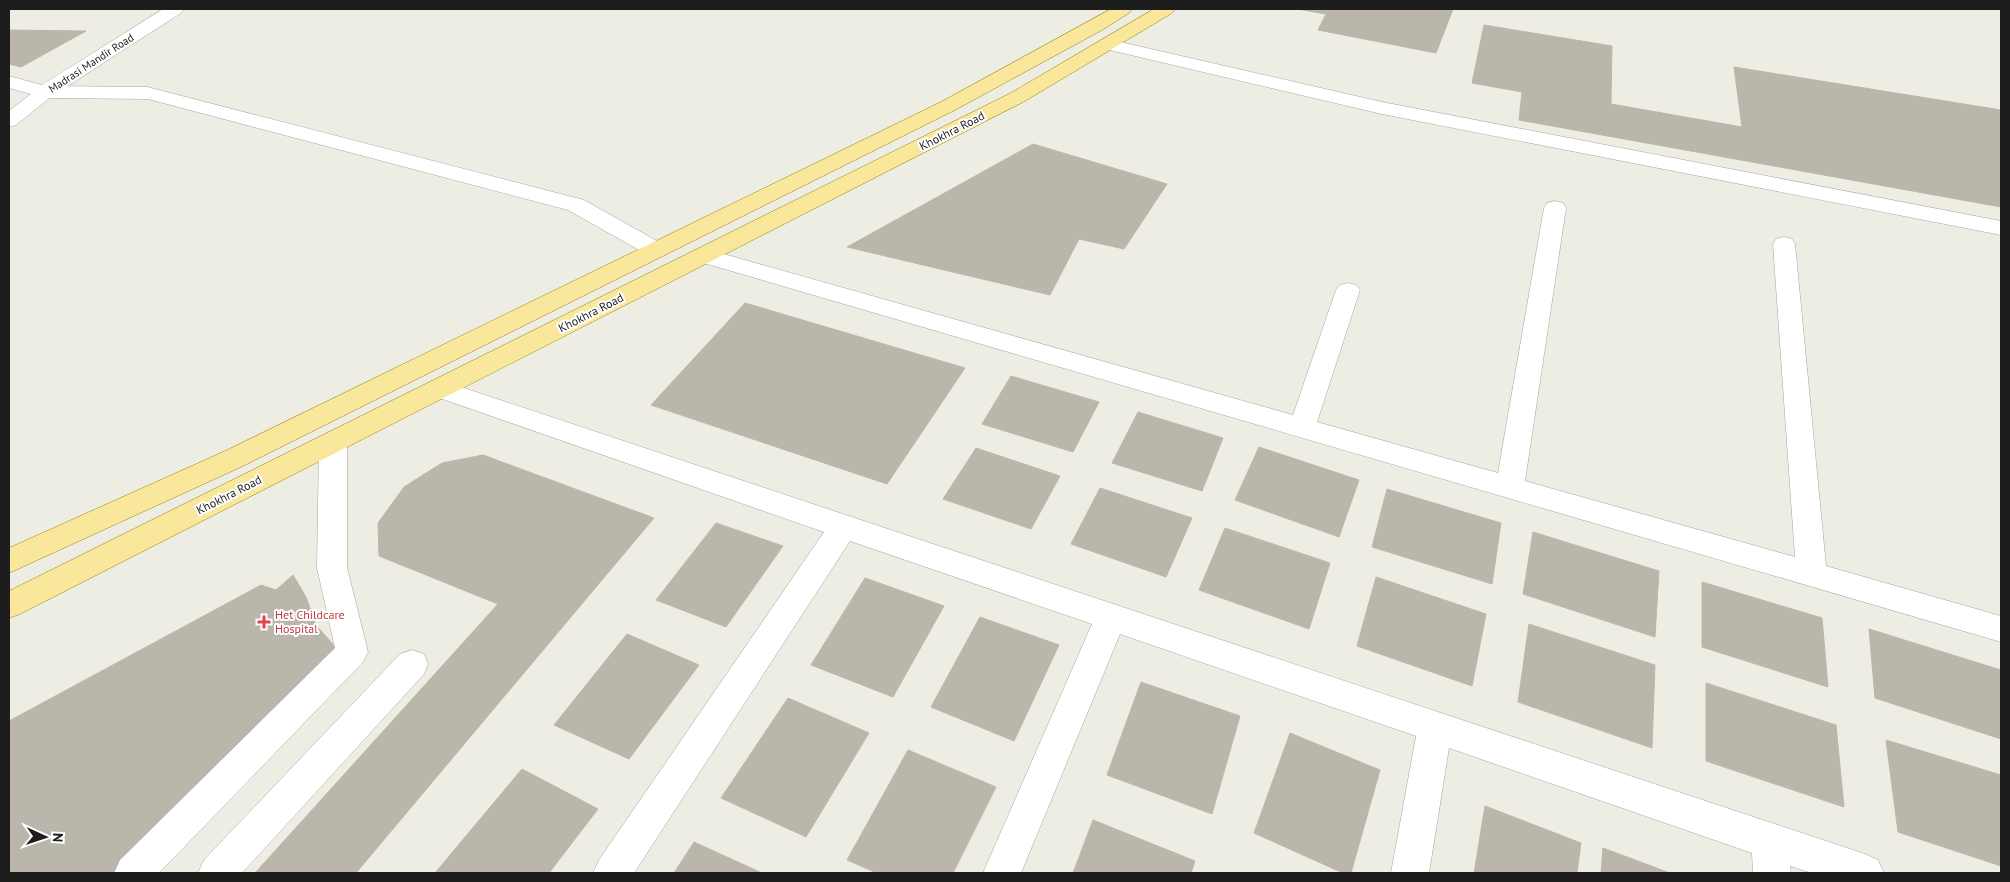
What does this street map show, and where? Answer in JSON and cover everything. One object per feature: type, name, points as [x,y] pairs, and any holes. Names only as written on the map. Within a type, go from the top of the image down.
[{"type":"main road","name":"Khokhra Road","points":[[9,561],[242,455],[948,106],[1096,26],[1123,9]]},
{"type":"main road","name":"Khokhra Road","points":[[9,605],[1018,97],[1166,9]]},
{"type":"street","name":"Madrasi Mandir Road","points":[[9,121],[45,92],[175,9]]},
{"type":"street","points":[[1107,44],[1382,108],[2001,228]]},
{"type":"street","points":[[9,82],[45,92],[148,93],[158,95],[576,205],[656,250]]},
{"type":"street","points":[[1510,488],[1556,208]]},
{"type":"street","points":[[1784,244],[1811,574]]},
{"type":"street","points":[[705,256],[2001,629]]},
{"type":"street","points":[[1302,428],[1348,290]]},
{"type":"street","points":[[440,389],[1435,727],[1771,857],[1865,873]]},
{"type":"street","points":[[133,873],[352,652],[332,568],[333,443]]},
{"type":"street","points":[[612,873],[844,526]]},
{"type":"street","points":[[1002,873],[1111,617]]},
{"type":"street","points":[[217,873],[412,664]]},
{"type":"street","points":[[1410,873],[1435,727]]},
{"type":"building","points":[[1297,9],[1453,9],[1436,53],[1318,30],[1326,14]]},
{"type":"building","points":[[1484,25],[1612,46],[1611,104],[1742,127],[1734,67],[2001,110],[2001,207],[1519,120],[1522,92],[1472,83]]},
{"type":"building","points":[[9,30],[86,31],[21,67],[9,64]]},
{"type":"building","points":[[1033,144],[1167,184],[1124,249],[1079,239],[1050,295],[847,247]]},
{"type":"building","points":[[745,303],[965,368],[887,484],[651,405]]},
{"type":"building","points":[[1011,376],[1099,402],[1073,452],[982,424]]},
{"type":"building","points":[[1138,412],[1223,438],[1202,491],[1112,463]]},
{"type":"building","points":[[1259,447],[1359,480],[1339,537],[1235,500]]},
{"type":"building","points":[[976,448],[1060,476],[1031,529],[943,499]]},
{"type":"building","points":[[483,455],[654,518],[356,873],[255,873],[498,604],[379,556],[378,523],[404,487],[442,463]]},
{"type":"building","points":[[1100,488],[1192,518],[1166,577],[1071,544]]},
{"type":"building","points":[[1387,489],[1501,523],[1492,584],[1372,547]]},
{"type":"building","points":[[716,523],[783,546],[726,627],[656,600]]},
{"type":"building","points":[[1225,528],[1330,563],[1309,629],[1199,590]]},
{"type":"building","points":[[1533,532],[1659,571],[1655,637],[1523,594]]},
{"type":"building","points":[[293,575],[306,597],[316,625],[345,658],[133,873],[9,873],[9,721],[261,585],[276,590]]},
{"type":"building","points":[[1376,577],[1486,614],[1472,686],[1357,646]]},
{"type":"building","points":[[865,578],[944,606],[893,697],[811,665]]},
{"type":"building","points":[[1702,582],[1822,618],[1828,687],[1702,647]]},
{"type":"building","points":[[980,617],[1059,645],[1014,741],[931,707]]},
{"type":"building","points":[[1529,624],[1655,665],[1652,748],[1518,702]]},
{"type":"building","points":[[1869,629],[2001,670],[2001,739],[1875,698]]},
{"type":"building","points":[[627,634],[699,665],[629,759],[554,725]]},
{"type":"building","points":[[1141,682],[1240,716],[1212,814],[1107,775]]},
{"type":"building","points":[[1706,683],[1836,725],[1844,807],[1706,761]]},
{"type":"building","points":[[788,698],[869,733],[806,837],[721,798]]},
{"type":"building","points":[[1290,733],[1380,770],[1351,873],[1343,873],[1254,833]]},
{"type":"building","points":[[1886,740],[2001,775],[2001,866],[1898,832]]},
{"type":"building","points":[[908,750],[996,787],[953,873],[877,873],[847,860]]},
{"type":"building","points":[[522,769],[598,809],[549,873],[435,873]]},
{"type":"building","points":[[1485,806],[1581,843],[1577,873],[1474,873]]},
{"type":"building","points":[[1093,820],[1195,861],[1191,873],[1073,873]]},
{"type":"building","points":[[694,842],[762,873],[674,873]]},
{"type":"building","points":[[1603,848],[1670,873],[1601,873]]},
{"type":"place","name":"Het Childcare Hospital","points":[[264,622]]}]
